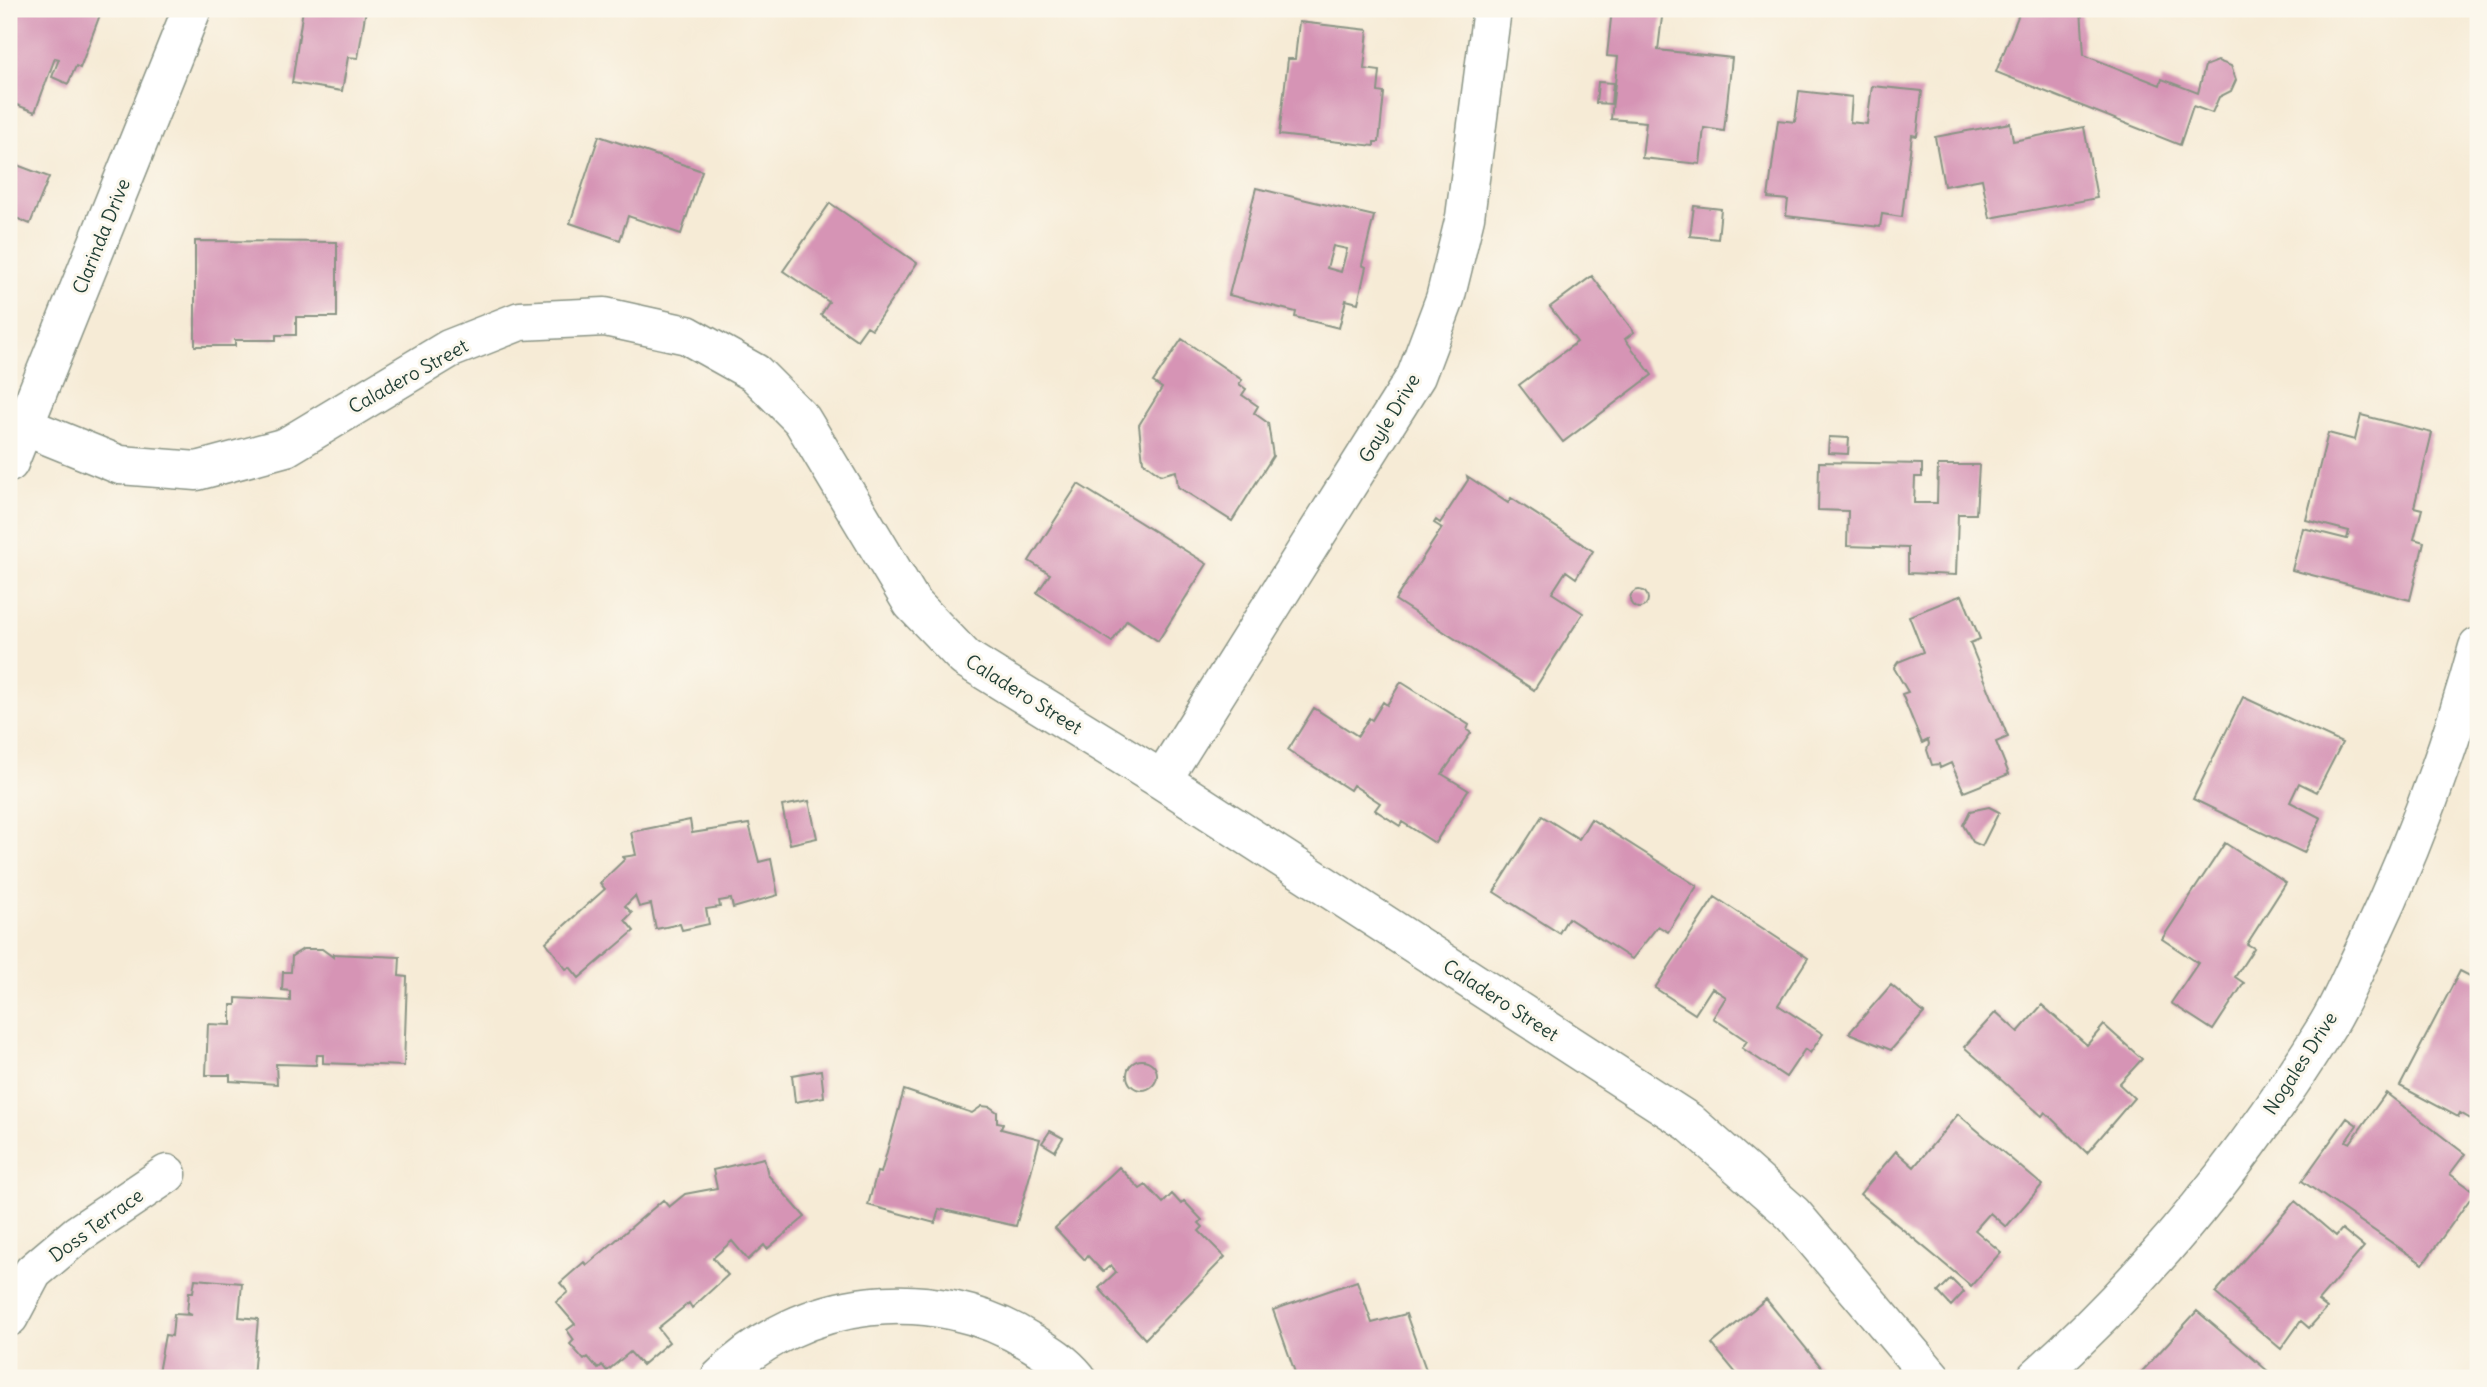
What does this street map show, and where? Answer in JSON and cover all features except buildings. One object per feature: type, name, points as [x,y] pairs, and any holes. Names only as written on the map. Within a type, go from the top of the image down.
[{"type":"street","name":"Clarinda Drive","points":[[9,463],[17,423],[192,9]]},
{"type":"street","name":"Gayle Drive","points":[[1162,780],[1416,376],[1445,299],[1465,217],[1492,9]]},
{"type":"street","name":"Caladero Street","points":[[17,423],[120,465],[197,471],[286,447],[449,349],[520,321],[605,317],[687,335],[755,373],[802,420],[912,603],[965,657],[1162,780],[1689,1122],[1793,1214],[1932,1378]]},
{"type":"street","name":"Nogales Drive","points":[[2036,1378],[2084,1335],[2170,1243],[2251,1136],[2326,1028],[2424,818],[2458,722],[2478,648]]},
{"type":"street","name":"Doss Terrace","points":[[9,1317],[33,1272],[78,1234],[167,1174]]},
{"type":"street","points":[[720,1378],[741,1357],[803,1321],[864,1305],[929,1304],[1002,1324],[1065,1363],[1077,1378]]}]
